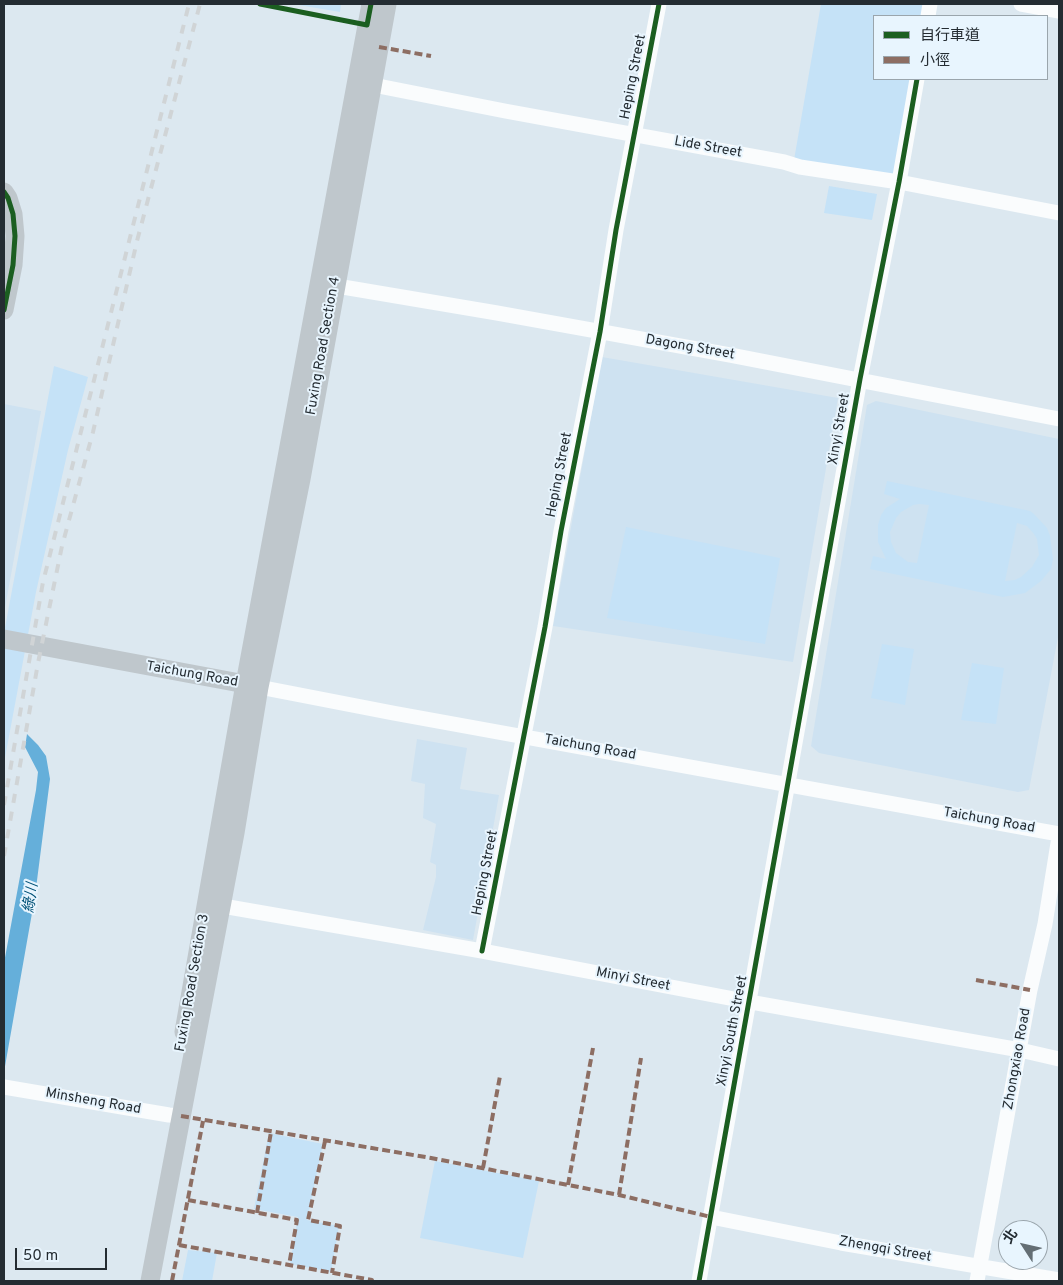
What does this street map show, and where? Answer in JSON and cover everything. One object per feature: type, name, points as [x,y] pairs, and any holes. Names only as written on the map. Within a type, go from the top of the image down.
[{"type":"main road","name":"Fuxing Road Section 4","points":[[252,686],[364,84],[371,4]]},
{"type":"main road","name":"Fuxing Road Section 4","points":[[364,84],[387,4]]},
{"type":"main road","points":[[4,192],[13,214],[15,236],[13,265],[4,310]]},
{"type":"main road","name":"Taichung Road","points":[[4,639],[252,686]]},
{"type":"main road","name":"Fuxing Road Section 3","points":[[150,1281],[175,1116],[252,686]]},
{"type":"main road","name":"Fuxing Road Section 3","points":[[137,1281],[175,1116]]},
{"type":"street","name":"Heping Street","points":[[482,951],[525,737],[561,531],[600,332],[616,230],[659,4]]},
{"type":"street","points":[[1021,4],[1059,11]]},
{"type":"street","name":"Xinyi Street","points":[[788,784],[860,380],[917,80]]},
{"type":"street","name":"Lide Street","points":[[364,84],[784,162],[800,167],[899,182],[1059,213]]},
{"type":"street","name":"Dagong Street","points":[[327,285],[497,313],[1059,419]]},
{"type":"street","name":"Taichung Road","points":[[252,686],[788,784],[1059,836]]},
{"type":"street","name":"Xinyi South Street","points":[[699,1281],[712,1217],[729,1109],[750,1002],[788,784]]},
{"type":"street","name":"Zhongxiao Road","points":[[979,1274],[1034,972],[1045,924],[1059,836]]},
{"type":"street","name":"Minyi Street","points":[[214,905],[482,951],[750,1002],[1020,1050],[1059,1059]]},
{"type":"street","name":"Minsheng Road","points":[[5,1087],[175,1116]]},
{"type":"street","name":"Zhengqi Street","points":[[712,1217],[841,1243],[979,1274],[1059,1280]]},
{"type":"shaded area","points":[[293,4],[341,4],[340,12]]},
{"type":"shaded area","points":[[821,4],[926,4],[923,15],[873,15],[873,80],[913,80],[895,178],[794,160]]},
{"type":"shaded area","points":[[829,186],[877,194],[872,220],[824,213]]},
{"type":"shaded area","points":[[602,357],[838,398],[793,662],[553,626]]},
{"type":"shaded area","points":[[54,366],[88,377],[68,450],[36,592],[4,763],[4,633]]},
{"type":"shaded area","points":[[876,401],[1059,439],[1059,632],[1029,790],[1018,792],[819,753],[811,746],[867,405]]},
{"type":"shaded area","points":[[4,404],[41,411],[4,613]]},
{"type":"shaded area","points":[[887,481],[1030,511],[1047,528],[1050,536],[1053,559],[1051,569],[1041,581],[1025,593],[1003,597],[870,569],[873,556],[886,559],[878,542],[878,525],[881,515],[886,508],[900,499],[884,494]],"holes":[[[913,505],[929,505],[917,563],[908,562],[896,553],[891,542],[890,532],[901,512]],[[1017,523],[1027,526],[1034,534],[1037,539],[1039,555],[1032,567],[1021,577],[1005,581]]]},
{"type":"shaded area","points":[[626,527],[780,558],[765,644],[607,618]]},
{"type":"shaded area","points":[[882,644],[914,649],[905,705],[871,698]]},
{"type":"shaded area","points":[[972,663],[1004,668],[996,724],[961,720]]},
{"type":"shaded area","points":[[417,739],[467,748],[460,789],[499,795],[473,940],[423,930],[436,877],[436,865],[430,862],[436,824],[423,818],[425,784],[411,781]]},
{"type":"shaded area","points":[[269,1133],[323,1144],[307,1220],[339,1226],[331,1272],[290,1264],[298,1217],[254,1209]]},
{"type":"shaded area","points":[[435,1161],[539,1181],[523,1258],[420,1238]]},
{"type":"shaded area","points":[[188,1250],[217,1253],[212,1281],[182,1281]]},
{"type":"water","name":"綠川","points":[[27,734],[46,756],[50,779],[35,896],[4,1072],[4,963],[38,772],[25,747]]},
{"type":"railway","points":[[4,805],[43,582],[189,4]]},
{"type":"railway","points":[[4,856],[38,663],[62,546],[93,432],[137,241],[200,4]]},
{"type":"marked path","points":[[379,47],[431,56]]},
{"type":"marked path","points":[[976,980],[1030,990]]},
{"type":"marked path","points":[[568,1185],[593,1048]]},
{"type":"marked path","points":[[619,1195],[641,1058]]},
{"type":"marked path","points":[[483,1168],[500,1076]]},
{"type":"marked path","points":[[181,1116],[431,1158],[619,1195],[711,1217]]},
{"type":"marked path","points":[[172,1281],[203,1121]]},
{"type":"marked path","points":[[257,1213],[271,1132]]},
{"type":"marked path","points":[[325,1141],[308,1220],[340,1226],[332,1273]]},
{"type":"marked path","points":[[188,1200],[297,1220],[289,1265]]},
{"type":"marked path","points":[[179,1245],[372,1281]]},
{"type":"cycle path","points":[[260,4],[367,25],[371,4]]},
{"type":"cycle path","points":[[482,951],[545,627],[561,531],[600,332],[616,230],[659,4]]},
{"type":"cycle path","points":[[699,1281],[860,379],[899,182],[917,80]]},
{"type":"cycle path","points":[[4,192],[13,214],[15,236],[13,265],[4,310]]}]
